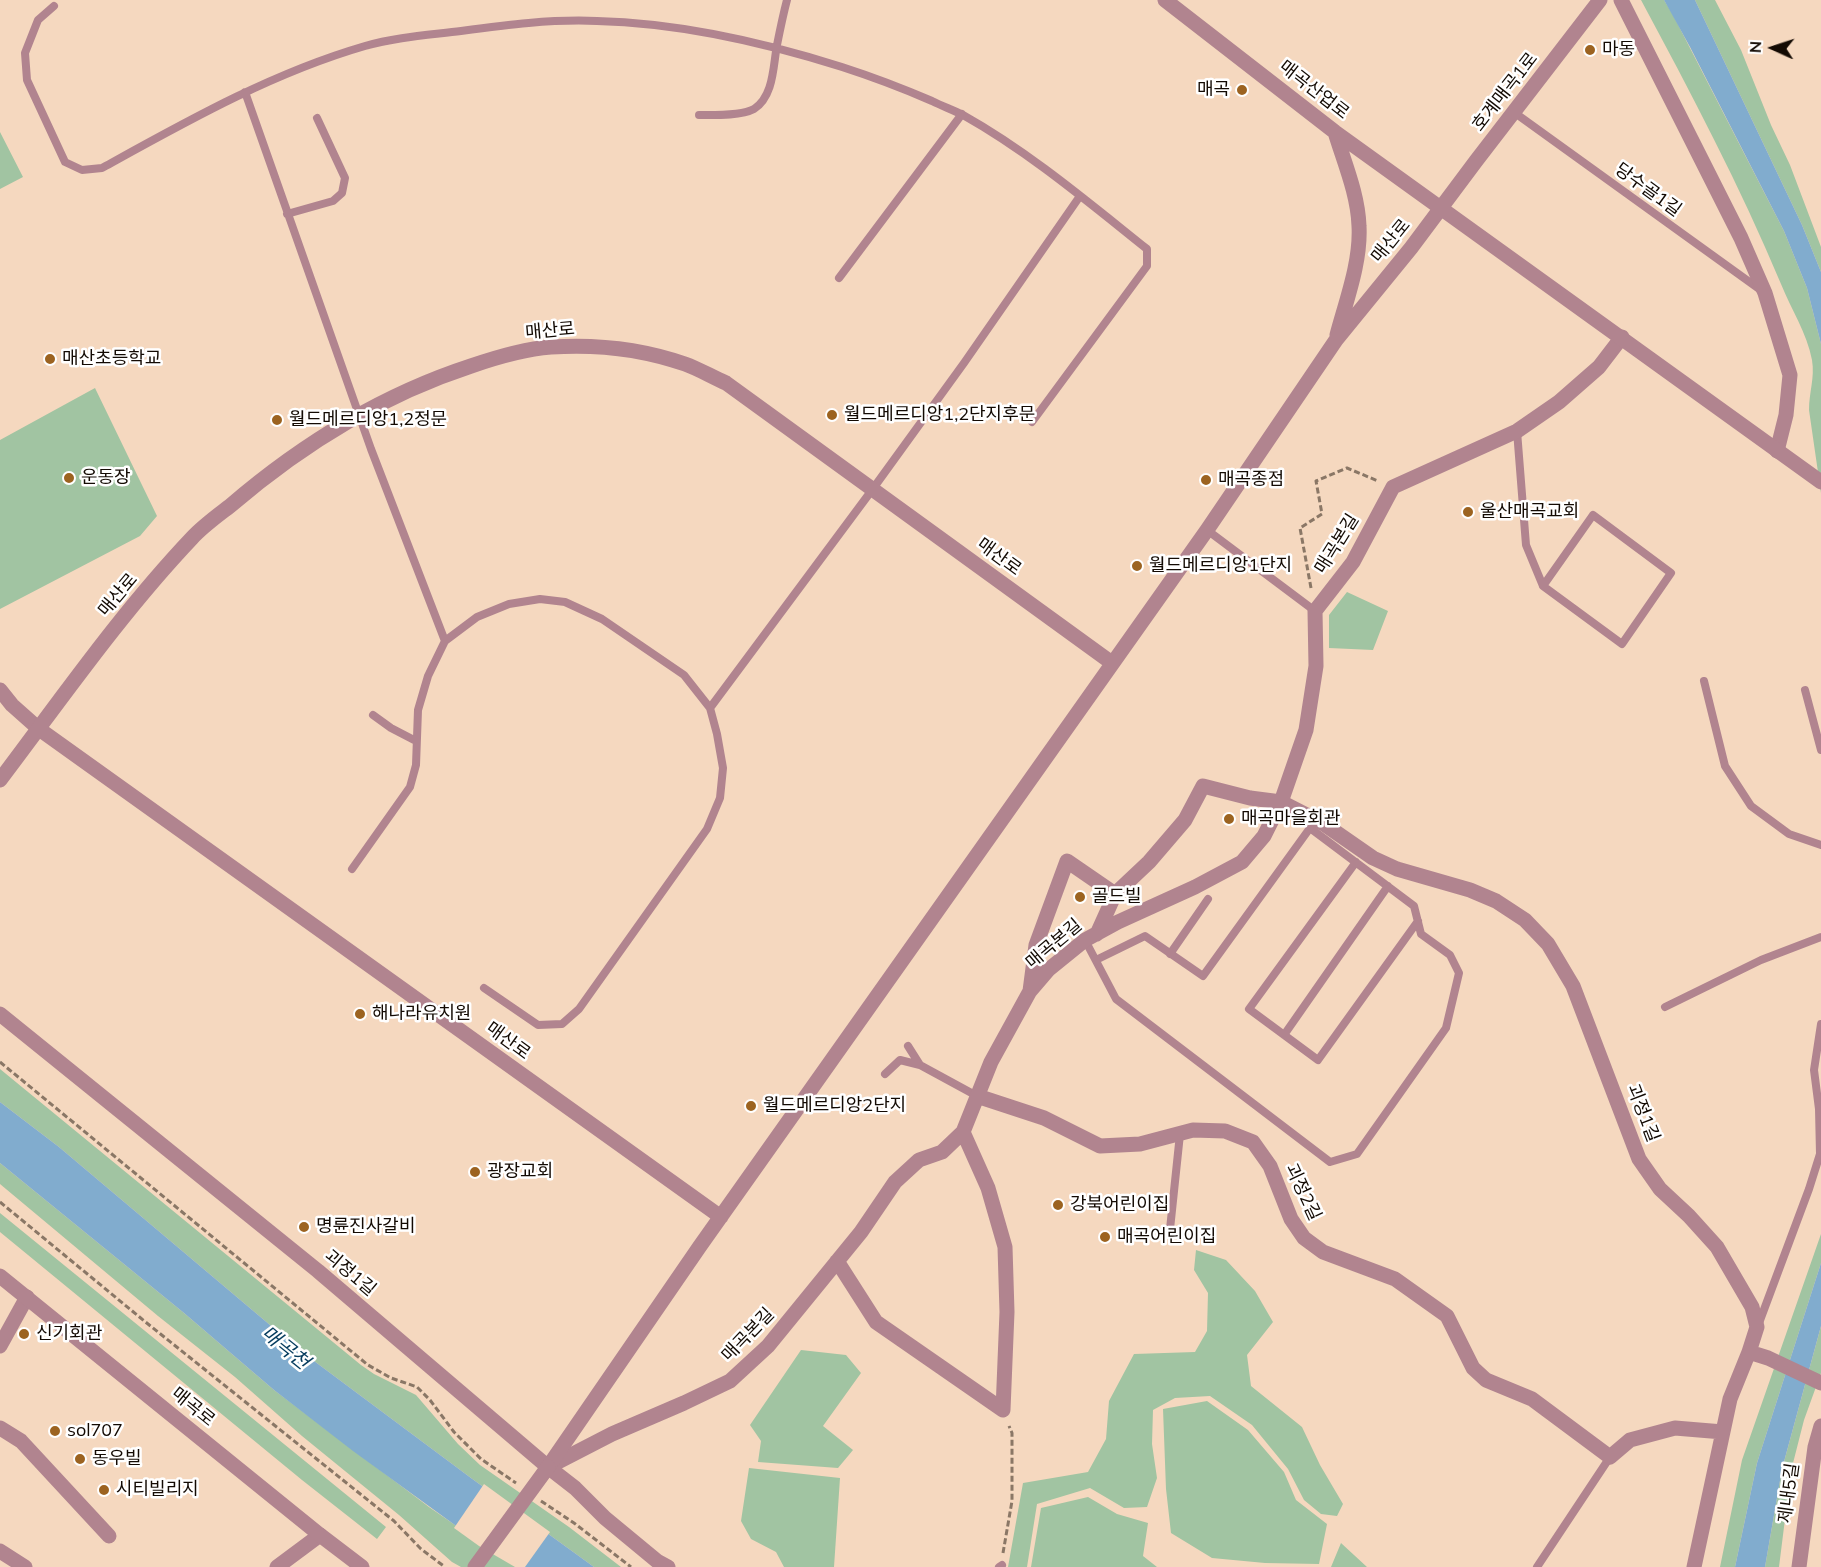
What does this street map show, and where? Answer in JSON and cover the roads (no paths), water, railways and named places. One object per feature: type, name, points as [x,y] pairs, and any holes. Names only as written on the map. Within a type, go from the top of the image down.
[{"type":"street","name":"매곡산업로","points":[[1165,0],[1335,132],[1441,208]]},
{"type":"street","name":"호계매곡1로","points":[[1441,208],[1600,0]]},
{"type":"street","points":[[1621,0],[1741,238],[1765,293],[1790,375],[1786,414],[1777,451]]},
{"type":"street","points":[[1335,132],[1357,204],[1360,227],[1357,259],[1336,340]]},
{"type":"street","points":[[1441,208],[1821,482]]},
{"type":"street","name":"매산로","points":[[475,1567],[548,1467],[721,1217],[1207,530],[1336,340],[1441,208]]},
{"type":"street","points":[[1516,430],[1559,402],[1599,367],[1622,337]]},
{"type":"street","name":"매산로","points":[[0,780],[124,616],[193,537],[258,482],[316,441],[422,384],[500,356],[549,347],[604,347],[650,353],[687,364],[726,383],[1112,663]]},
{"type":"street","name":"매곡본길","points":[[548,1467],[612,1434],[730,1381],[768,1346],[861,1232],[895,1182],[919,1160],[942,1152],[963,1132],[991,1062],[1029,991],[1048,970],[1091,937],[1242,862],[1264,836],[1281,802],[1306,730],[1317,666],[1315,611],[1353,562],[1394,487],[1516,430]]},
{"type":"street","points":[[0,690],[12,705],[39,729]]},
{"type":"street","name":"매산로","points":[[39,729],[721,1217]]},
{"type":"street","name":"괴정1길","points":[[1115,894],[1149,862],[1185,820],[1203,786],[1250,798],[1281,802],[1324,824],[1373,858],[1397,869],[1470,890],[1496,901],[1525,920],[1548,944],[1573,986],[1639,1159],[1660,1189],[1717,1247],[1752,1307],[1757,1327]]},
{"type":"street","points":[[1029,991],[1035,945],[1067,861],[1115,894],[1091,937]]},
{"type":"street","name":"괴정1길","points":[[0,1014],[318,1272],[575,1488],[605,1518],[657,1561],[668,1567]]},
{"type":"street","name":"괴정2길","points":[[977,1096],[1044,1118],[1100,1146],[1140,1144],[1193,1130],[1225,1131],[1253,1142],[1270,1166],[1291,1219],[1304,1238],[1323,1252],[1395,1279],[1447,1316],[1473,1368],[1486,1380],[1532,1399],[1610,1457]]},
{"type":"street","points":[[837,1261],[876,1322],[1003,1410],[1007,1312],[1005,1247],[988,1188],[963,1132]]},
{"type":"street","name":"매곡로","points":[[0,1276],[362,1567]]},
{"type":"street","points":[[0,1346],[27,1297]]},
{"type":"street","points":[[1694,1567],[1730,1399],[1757,1327]]},
{"type":"street","points":[[1749,1352],[1768,1358],[1821,1383]]},
{"type":"street","name":"제내5길","points":[[1799,1567],[1815,1447],[1821,1426]]},
{"type":"street","points":[[0,1428],[21,1441],[109,1536]]},
{"type":"street","points":[[1610,1457],[1630,1440],[1675,1428],[1723,1432]]},
{"type":"street","points":[[277,1567],[320,1535]]},
{"type":"street","points":[[0,1551],[25,1567]]},
{"type":"lane","points":[[699,115],[736,113],[754,109],[766,96],[773,75],[776,48],[787,0]]},
{"type":"lane","points":[[54,6],[38,20],[25,53],[27,80],[65,162],[82,170],[102,168],[245,92],[316,62],[368,45],[417,36],[521,23],[594,20],[644,23],[698,31],[776,48],[887,81],[962,114],[1011,145],[1147,249],[1147,266],[1032,422]]},
{"type":"lane","points":[[245,92],[359,416],[445,641]]},
{"type":"lane","name":"당수골1길","points":[[1515,112],[1765,293]]},
{"type":"lane","points":[[839,278],[962,114]]},
{"type":"lane","points":[[287,214],[333,201],[342,193],[345,178],[317,118]]},
{"type":"lane","points":[[710,708],[964,363],[1080,196]]},
{"type":"lane","points":[[1516,430],[1526,544],[1543,586],[1622,644],[1671,573],[1593,515],[1543,586]]},
{"type":"lane","points":[[1207,530],[1315,611]]},
{"type":"lane","points":[[352,868],[410,787],[416,765],[418,710],[428,676],[445,641],[477,617],[509,604],[540,599],[565,602],[602,619],[684,675],[710,708],[723,768],[720,798],[707,829],[579,1009],[562,1024],[538,1025],[484,988]]},
{"type":"lane","points":[[1704,681],[1725,766],[1751,806],[1789,834],[1821,845]]},
{"type":"lane","points":[[1805,690],[1821,750]]},
{"type":"lane","points":[[373,715],[391,728],[416,741]]},
{"type":"lane","points":[[1091,937],[1096,960],[1116,999],[1329,1162],[1357,1154],[1446,1028],[1459,973],[1450,955],[1421,934],[1414,906],[1310,828],[1203,976],[1145,936],[1096,960]]},
{"type":"lane","points":[[1356,862],[1249,1010],[1318,1060],[1418,921]]},
{"type":"lane","points":[[1284,1035],[1388,886]]},
{"type":"lane","points":[[1170,954],[1208,899]]},
{"type":"lane","points":[[1665,1007],[1761,960],[1821,937]]},
{"type":"lane","points":[[1757,1327],[1820,1154],[1815,1070],[1821,1024]]},
{"type":"lane","points":[[908,1046],[920,1065]]},
{"type":"lane","points":[[885,1074],[900,1060],[920,1065],[977,1096]]},
{"type":"lane","points":[[1170,1229],[1180,1134]]},
{"type":"lane","points":[[1537,1567],[1610,1457]]},
{"type":"water","points":[[1664,0],[1695,0],[1802,225],[1821,272],[1821,344],[1807,288],[1784,231]]},
{"type":"water","name":"매곡천","points":[[0,1102],[59,1147],[302,1352],[594,1567],[521,1567],[481,1544],[274,1390],[184,1313],[0,1163]]},
{"type":"water","points":[[1821,1263],[1821,1326],[1782,1469],[1765,1567],[1735,1567],[1757,1463]]},
{"type":"place","name":"마동","points":[[1590,50]]},
{"type":"place","name":"매곡","points":[[1242,90]]},
{"type":"place","name":"매산초등학교","points":[[50,359]]},
{"type":"place","name":"월드메르디앙1,2단지후문","points":[[832,415]]},
{"type":"place","name":"월드메르디앙1,2정문","points":[[277,420]]},
{"type":"place","name":"운동장","points":[[69,478]]},
{"type":"place","name":"매곡종점","points":[[1206,480]]},
{"type":"place","name":"울산매곡교회","points":[[1468,512]]},
{"type":"place","name":"월드메르디앙1단지","points":[[1137,566]]},
{"type":"place","name":"매곡마을회관","points":[[1229,819]]},
{"type":"place","name":"골드빌","points":[[1080,897]]},
{"type":"place","name":"해나라유치원","points":[[360,1014]]},
{"type":"place","name":"월드메르디앙2단지","points":[[751,1106]]},
{"type":"place","name":"광장교회","points":[[475,1172]]},
{"type":"place","name":"강북어린이집","points":[[1058,1205]]},
{"type":"place","name":"명륜진사갈비","points":[[304,1227]]},
{"type":"place","name":"매곡어린이집","points":[[1105,1237]]},
{"type":"place","name":"신기회관","points":[[24,1334]]},
{"type":"place","name":"sol707","points":[[55,1431]]},
{"type":"place","name":"동우빌","points":[[80,1459]]},
{"type":"place","name":"시티빌리지","points":[[104,1490]]}]
